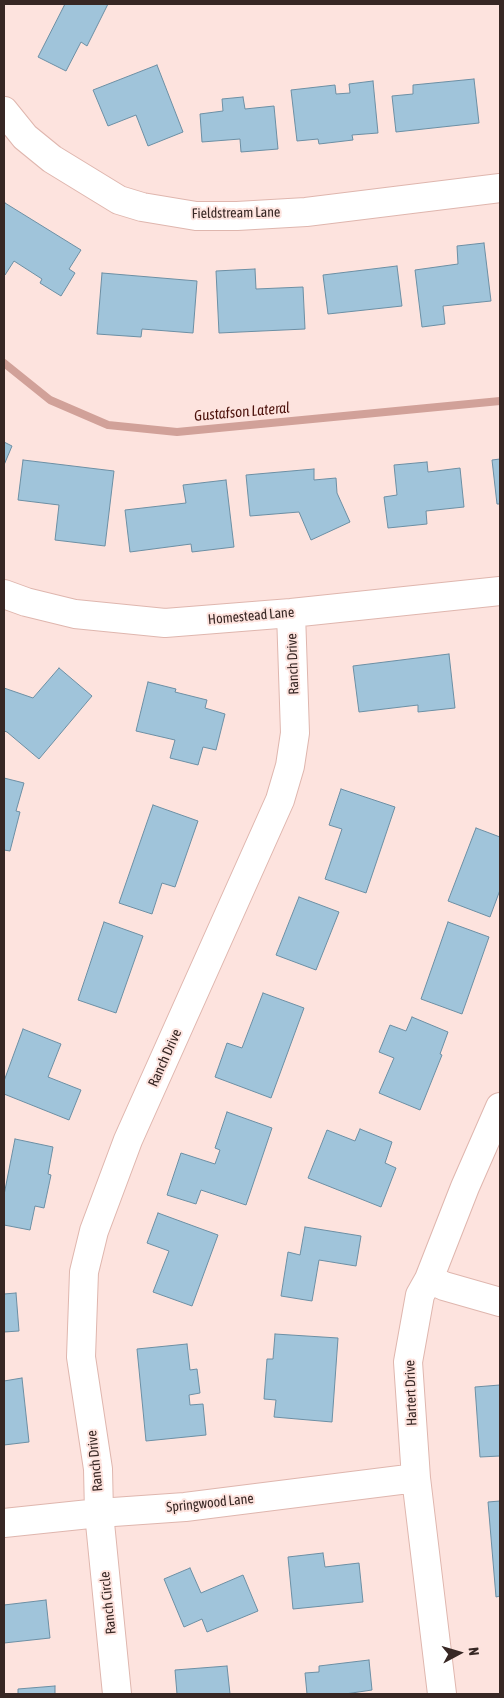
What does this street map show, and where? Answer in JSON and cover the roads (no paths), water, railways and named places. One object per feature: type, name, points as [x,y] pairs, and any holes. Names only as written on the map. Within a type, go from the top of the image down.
[{"type":"street","name":"Fieldstream Lane","points":[[4,111],[25,137],[52,159],[119,200],[142,207],[196,216],[306,212],[500,188]]},
{"type":"street","name":"Homestead Lane","points":[[4,594],[26,602],[75,614],[165,623],[500,592]]},
{"type":"street","name":"Ranch Drive","points":[[99,1513],[98,1469],[82,1357],[84,1272],[94,1231],[128,1140],[280,800],[290,766],[295,733],[291,612]]},
{"type":"street","name":"Hartert Drive","points":[[442,1694],[416,1478],[408,1362],[420,1295],[429,1279],[500,1107]]},
{"type":"street","points":[[429,1279],[444,1286],[500,1302]]},
{"type":"street","name":"Springwood Lane","points":[[4,1523],[99,1513],[185,1507],[416,1478]]},
{"type":"street","name":"Ranch Circle","points":[[99,1513],[117,1694]]},
{"type":"waterway","name":"Gustafson Lateral","points":[[4,363],[50,400],[108,425],[177,432],[500,401]]}]
